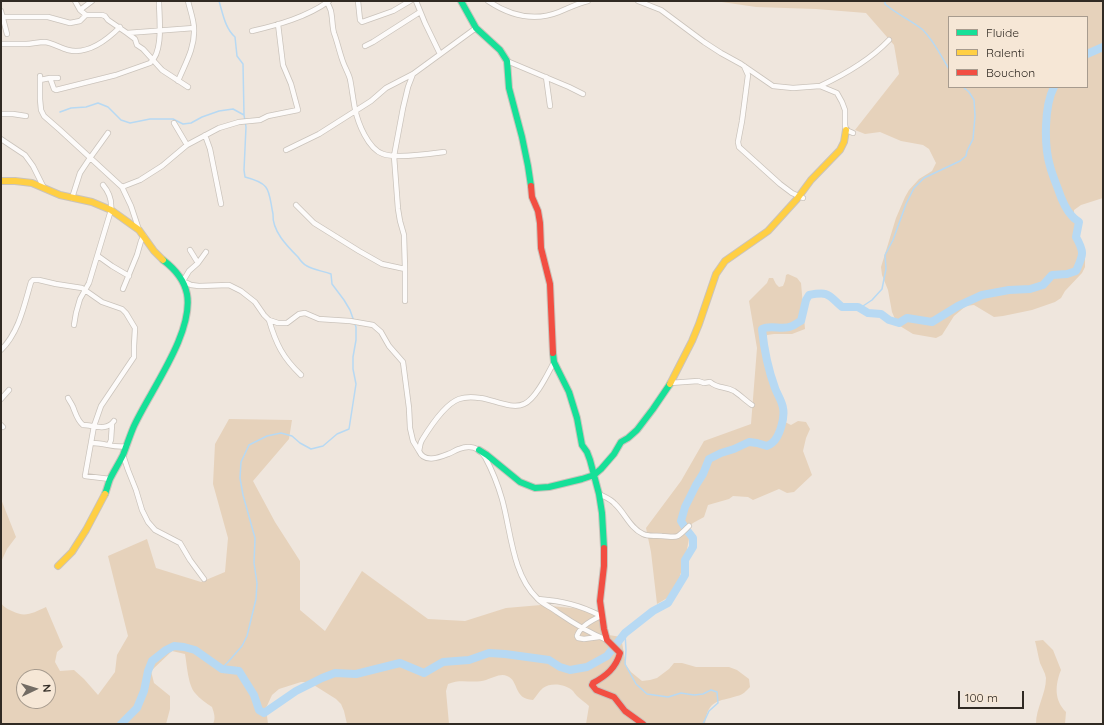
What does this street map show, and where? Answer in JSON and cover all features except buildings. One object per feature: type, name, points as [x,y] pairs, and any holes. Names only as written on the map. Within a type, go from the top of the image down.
[{"type":"street","points":[[75,1],[80,10],[86,15],[105,16],[108,20],[120,27],[135,39],[137,45],[143,49],[162,70],[188,87]]},
{"type":"street","points":[[80,10],[92,1]]},
{"type":"street","points":[[50,78],[54,89],[56,90],[116,75],[153,61],[158,48],[160,30],[159,1]]},
{"type":"street","points":[[178,81],[192,49],[194,40],[194,28],[188,1]]},
{"type":"street","points":[[358,1],[362,22],[393,11],[410,1]]},
{"type":"street","points":[[416,1],[440,54]]},
{"type":"street","points":[[461,1],[476,28],[500,50],[507,61],[509,88],[522,137],[532,196],[538,211],[541,248],[550,284],[552,348],[554,362],[569,392],[577,418],[582,445],[587,452],[599,494],[602,513],[604,551],[600,601],[601,616],[604,629],[610,642],[620,653],[617,664],[602,678],[593,683],[592,686],[596,690],[614,696],[625,711],[643,724]]},
{"type":"street","points":[[488,1],[505,11],[533,18],[558,13],[588,1]]},
{"type":"street","points":[[638,1],[660,10],[704,42],[744,66],[773,86],[793,88],[820,86],[859,65],[882,48],[889,40]]},
{"type":"street","points":[[252,31],[295,19],[327,2],[331,11],[333,28],[342,60],[350,78],[355,110],[365,136],[373,148],[382,154],[394,156],[426,155],[444,152]]},
{"type":"street","points":[[1,11],[7,34]]},
{"type":"street","points":[[365,46],[420,12]]},
{"type":"street","points":[[2,17],[48,17],[70,23],[80,21],[86,15]]},
{"type":"street","points":[[122,187],[146,177],[187,145],[219,128],[242,122],[260,120],[268,116],[298,110],[291,84],[283,65],[278,24]]},
{"type":"street","points":[[1,44],[44,42],[76,51],[100,44],[120,27]]},
{"type":"street","points":[[127,33],[194,28]]},
{"type":"street","points":[[286,150],[319,134],[371,101],[386,88],[413,74],[476,28]]},
{"type":"street","points":[[507,61],[583,94]]},
{"type":"street","points":[[744,66],[748,75],[738,142],[739,147],[780,184],[792,193],[801,197]]},
{"type":"street","points":[[405,301],[406,269],[404,235],[399,215],[394,156],[403,108],[413,74]]},
{"type":"street","points":[[546,77],[550,106]]},
{"type":"street","points":[[58,78],[40,78],[41,110],[44,116],[122,187],[131,206],[139,230]]},
{"type":"street","points":[[183,281],[199,286],[229,285],[241,291],[255,302],[264,315],[270,320],[278,323],[287,324],[299,314],[305,313],[319,319],[359,322],[373,325],[381,332],[390,346],[404,362],[410,408],[410,428],[413,442],[420,456],[424,458],[449,454],[457,449],[472,447],[493,460],[520,482],[535,488],[549,487],[582,479],[594,475],[602,469],[614,454],[620,442],[628,438],[637,430],[653,409],[670,383],[697,330],[716,274],[726,261],[731,256],[770,231],[801,197],[811,180],[840,150],[844,142],[846,130],[845,110],[837,93],[820,86]]},
{"type":"street","points":[[1,114],[26,116]]},
{"type":"street","points":[[174,122],[187,145]]},
{"type":"street","points":[[846,130],[853,133]]},
{"type":"street","points":[[72,198],[80,173],[108,133]]},
{"type":"street","points":[[205,135],[210,149],[221,204]]},
{"type":"street","points":[[1,140],[25,155],[33,166],[44,188]]},
{"type":"street","points":[[1,181],[32,183],[60,195],[92,202],[111,210],[139,230],[154,251],[173,268],[183,281],[187,295],[185,323],[175,349],[134,426],[123,455],[86,530],[72,552],[58,566]]},
{"type":"street","points":[[74,325],[80,299],[89,283],[111,210],[111,199],[103,185]]},
{"type":"street","points":[[296,205],[314,223],[359,251],[382,264],[406,269]]},
{"type":"street","points":[[123,289],[144,236]]},
{"type":"street","points":[[190,250],[198,263]]},
{"type":"street","points":[[183,281],[189,271],[198,263],[206,252]]},
{"type":"street","points":[[98,256],[129,276]]},
{"type":"street","points":[[1,350],[18,326],[30,282],[34,280],[78,287],[102,302],[122,309],[126,313],[135,328],[134,357],[101,406],[94,426],[85,476],[110,479]]},
{"type":"street","points":[[270,320],[274,337],[279,349],[293,368],[301,375]]},
{"type":"street","points":[[418,451],[422,441],[439,416],[458,399],[468,397],[508,405],[518,406],[524,404],[532,399],[543,383],[554,362]]},
{"type":"street","points":[[670,383],[698,381],[704,384],[710,382],[714,386],[734,391],[752,405]]},
{"type":"street","points":[[1,399],[9,390]]},
{"type":"street","points":[[68,398],[81,424],[105,427],[113,422],[109,445]]},
{"type":"street","points":[[91,443],[97,442],[121,447],[127,446]]},
{"type":"street","points":[[479,450],[484,456],[502,498],[519,570],[527,586],[537,599],[582,628],[610,642]]},
{"type":"street","points":[[123,455],[142,510],[148,522],[154,530],[180,543],[204,579]]},
{"type":"street","points":[[599,494],[616,504],[632,525],[643,534],[649,536],[674,538],[682,534],[689,526]]},
{"type":"street","points":[[537,599],[565,602],[582,607],[601,616]]},
{"type":"street","points":[[599,637],[584,639],[578,638],[577,636],[578,631],[594,619],[601,616]]},
{"type":"shaded area","points":[[715,1],[1103,1],[1103,198],[1081,205],[1074,210],[1074,219],[1079,242],[1085,258],[1085,267],[1082,273],[1065,291],[1061,298],[1055,302],[1032,310],[994,317],[974,305],[966,306],[954,316],[942,335],[936,338],[913,334],[900,326],[892,312],[888,290],[882,275],[881,267],[896,218],[905,197],[919,179],[932,171],[936,163],[929,149],[923,145],[901,141],[880,132],[865,134],[855,130],[899,74],[894,45],[866,13],[816,9],[756,7]]},
{"type":"shaded area","points":[[788,274],[797,278],[801,283],[805,329],[792,334],[767,335],[766,344],[774,377],[784,403],[785,422],[791,425],[798,421],[806,422],[810,429],[803,451],[812,475],[794,492],[787,493],[779,489],[753,500],[748,497],[733,496],[729,499],[708,505],[704,517],[687,528],[689,539],[678,583],[669,597],[657,604],[651,552],[646,528],[681,481],[704,441],[751,424],[757,348],[749,301],[767,283],[769,278],[773,278],[779,287],[783,286],[786,275]]},
{"type":"shaded area","points":[[229,419],[292,420],[289,439],[253,481],[275,522],[300,561],[300,610],[325,631],[362,571],[428,619],[465,621],[506,608],[541,605],[602,611],[604,631],[609,635],[621,637],[626,665],[631,672],[642,681],[657,678],[674,663],[682,663],[696,667],[729,667],[737,670],[749,679],[750,687],[741,695],[719,701],[711,706],[706,716],[705,724],[586,724],[589,706],[570,689],[563,685],[554,684],[546,686],[542,689],[533,700],[527,699],[519,693],[511,678],[502,675],[481,681],[458,681],[448,684],[446,691],[449,724],[347,724],[341,704],[336,699],[309,682],[301,682],[279,689],[272,695],[266,708],[268,724],[213,724],[215,718],[212,707],[197,695],[191,685],[185,654],[172,651],[151,671],[154,683],[170,696],[170,709],[166,724],[1,724],[1,603],[7,609],[21,614],[33,613],[46,607],[63,647],[57,652],[55,662],[60,671],[74,670],[98,695],[115,672],[117,655],[128,636],[108,556],[147,539],[156,568],[201,582],[225,572],[228,538],[213,484],[215,444]]},
{"type":"shaded area","points":[[1,499],[16,537],[7,549],[1,562]]},
{"type":"shaded area","points":[[1043,640],[1053,650],[1061,670],[1057,692],[1059,702],[1066,712],[1065,724],[1036,724],[1036,718],[1046,684],[1046,678],[1040,663],[1035,641]]},
{"type":"waterway","points":[[218,667],[224,666],[242,646],[247,636],[256,599],[257,583],[254,563],[255,538],[243,495],[240,478],[241,462],[249,445],[267,436],[281,433],[292,436],[300,443],[311,449],[323,446],[337,434],[349,429],[356,384],[353,369],[356,327],[350,310],[332,284],[331,274],[313,269],[306,265],[289,248],[281,238],[275,226],[267,189],[260,182],[245,177],[246,127],[244,115],[243,64],[237,56],[235,37],[227,25],[219,1]]},
{"type":"waterway","points":[[885,1],[885,4],[889,8],[914,23],[927,34],[948,67]]},
{"type":"waterway","points":[[1088,54],[1103,47]]},
{"type":"waterway","points":[[860,308],[872,300],[882,289],[886,269],[885,255],[893,240],[906,204],[914,188],[924,178],[960,161],[966,156],[973,139],[975,116],[974,100],[964,88]]},
{"type":"waterway","points":[[121,724],[137,708],[144,691],[148,671],[152,661],[166,650],[174,646],[195,650],[222,669],[239,671],[254,695],[259,710],[264,713],[296,691],[335,673],[356,674],[400,663],[424,673],[443,662],[469,660],[489,653],[549,660],[560,667],[570,670],[587,667],[607,656],[625,633],[653,611],[668,603],[685,575],[685,560],[693,547],[693,538],[681,521],[685,507],[703,474],[709,459],[749,442],[767,446],[775,440],[780,432],[783,421],[783,408],[768,366],[762,329],[770,327],[781,328],[793,326],[801,321],[806,300],[809,295],[825,294],[831,297],[842,307],[858,307],[868,313],[881,314],[889,320],[899,323],[907,318],[932,322],[958,306],[982,295],[1009,290],[1030,289],[1043,285],[1052,275],[1067,274],[1076,271],[1082,254],[1081,247],[1076,237],[1079,222],[1065,207],[1048,158],[1046,126],[1048,105],[1054,88]]},
{"type":"waterway","points":[[60,112],[71,108],[86,107],[98,103],[108,107],[121,120],[130,123],[150,119],[173,119],[183,124],[191,123],[219,111],[233,109],[244,115]]},
{"type":"waterway","points":[[625,633],[625,664],[636,684],[647,694],[668,697],[681,693],[694,695],[703,694],[711,690],[717,692],[718,703],[709,711],[703,724]]},
{"type":"traffic: fast","points":[[461,1],[476,28],[500,50],[507,61],[509,88],[522,137],[531,186]]},
{"type":"traffic: fast","points":[[105,494],[110,479],[123,455],[134,426],[169,362],[178,344],[184,326],[187,309],[186,289],[178,275],[163,260]]},
{"type":"traffic: fast","points":[[553,353],[554,362],[569,392],[577,418],[582,445],[590,460],[599,494],[602,513],[604,548]]},
{"type":"traffic: fast","points":[[479,450],[520,482],[535,488],[549,487],[594,475],[614,454],[621,442],[637,430],[670,384]]},
{"type":"traffic: slow","points":[[670,384],[692,341],[716,274],[725,261],[768,231],[797,199],[811,180],[840,150],[844,142],[846,130]]},
{"type":"traffic: slow","points":[[1,181],[32,183],[60,195],[92,202],[111,210],[139,230],[154,251],[163,260]]},
{"type":"traffic: slow","points":[[58,566],[72,552],[86,530],[105,494]]},
{"type":"traffic: jam","points":[[531,186],[532,197],[538,211],[541,248],[550,284],[553,353]]},
{"type":"traffic: jam","points":[[604,548],[604,566],[600,601],[604,629],[607,640],[620,653],[616,663],[610,671],[592,685],[596,690],[614,697],[625,711],[643,724]]}]
